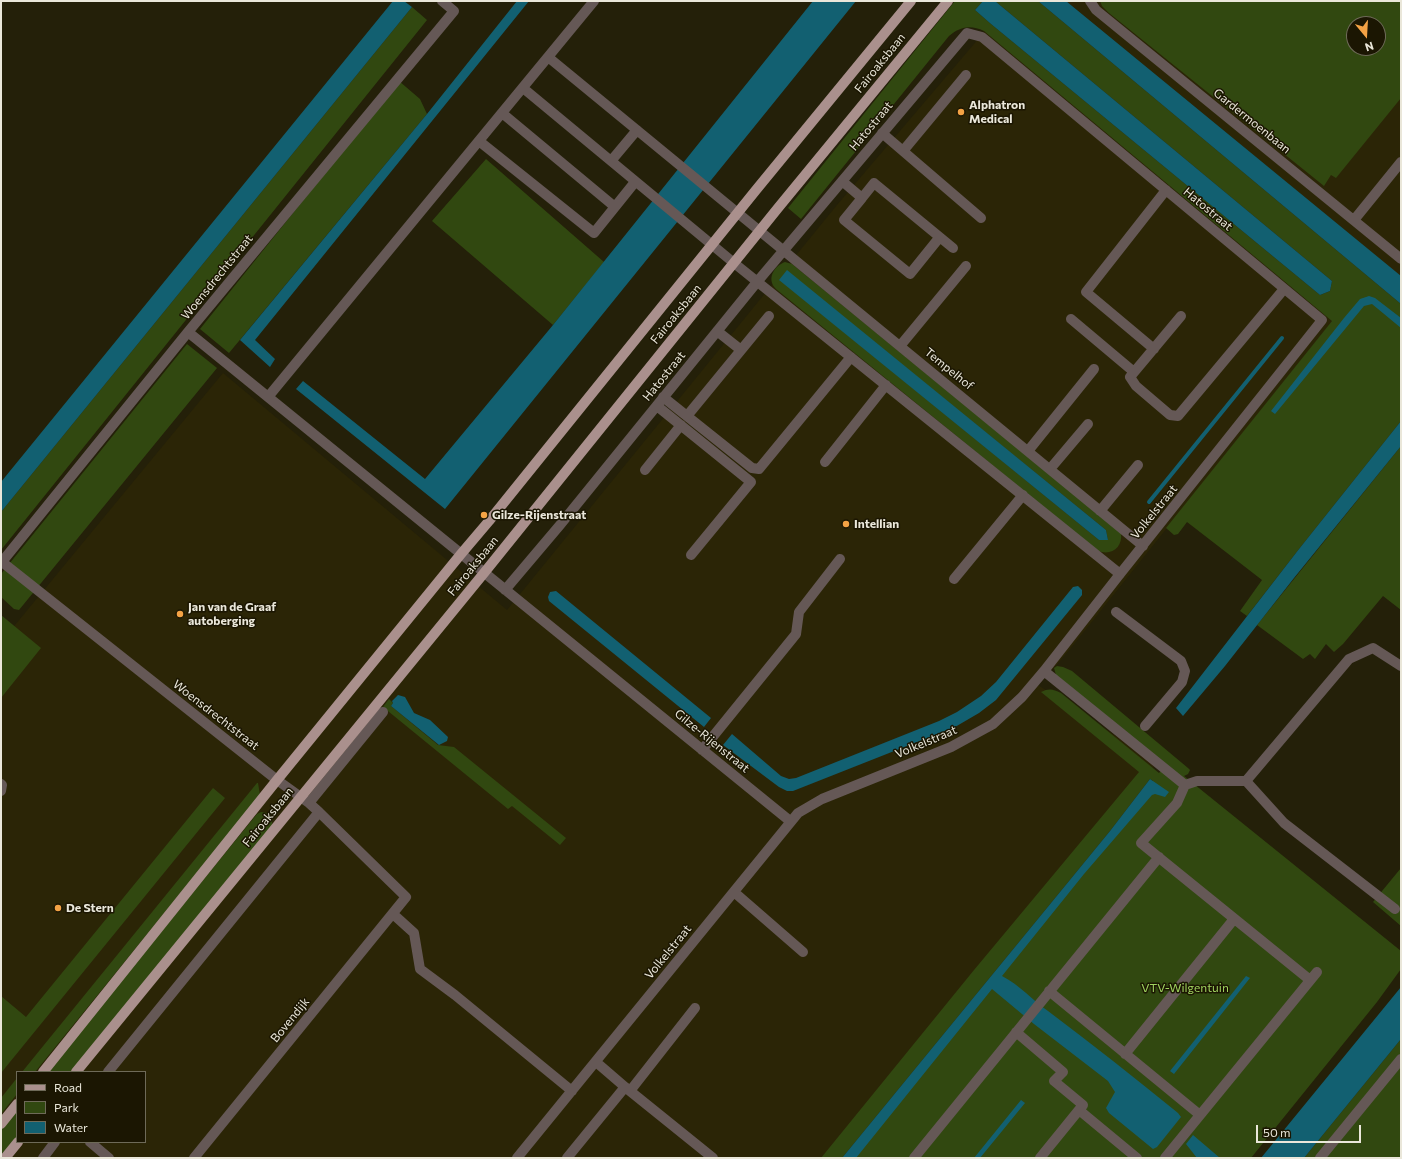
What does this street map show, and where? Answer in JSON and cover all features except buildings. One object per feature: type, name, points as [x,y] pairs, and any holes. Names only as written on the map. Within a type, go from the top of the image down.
[{"type":"main road","name":"Fairoaksbaan","points":[[44,1071],[277,780],[461,554],[489,522],[712,245],[912,1]]},
{"type":"main road","name":"Fairoaksbaan","points":[[77,1071],[305,801],[484,573],[948,1]]},
{"type":"main road","points":[[1,1124],[16,1105]]},
{"type":"main road","points":[[5,1158],[17,1143]]},
{"type":"street","name":"Woensdrechtstraat","points":[[406,897],[319,812],[1,562],[188,332],[454,11],[442,1]]},
{"type":"street","points":[[268,397],[594,1]]},
{"type":"street","name":"Gardermoenbaan","points":[[1090,1],[1096,10],[1401,259]]},
{"type":"street","name":"Hatostraat","points":[[505,590],[560,525],[783,250],[967,33],[982,37],[1322,320]]},
{"type":"street","name":"Tempelhof","points":[[548,57],[1143,546]]},
{"type":"street","points":[[903,151],[966,75]]},
{"type":"street","points":[[523,88],[734,264],[1120,574]]},
{"type":"street","points":[[502,113],[615,208]]},
{"type":"street","points":[[611,161],[637,130]]},
{"type":"street","points":[[882,133],[981,218]]},
{"type":"street","points":[[479,141],[594,233],[636,182]]},
{"type":"street","points":[[1354,220],[1401,162]]},
{"type":"street","points":[[842,181],[862,198]]},
{"type":"street","points":[[940,238],[910,274],[844,220],[874,183],[953,248]]},
{"type":"street","points":[[1154,349],[1086,292],[1166,190]]},
{"type":"street","points":[[900,346],[966,266]]},
{"type":"street","points":[[1181,316],[1130,377],[1136,386],[1170,415],[1178,416],[1284,288]]},
{"type":"street","points":[[687,416],[770,316]]},
{"type":"street","points":[[1071,319],[1134,372]]},
{"type":"street","name":"Volkelstraat","points":[[517,1158],[798,813],[822,799],[951,747],[993,724],[1022,697],[1322,320]]},
{"type":"street","points":[[717,331],[741,350]]},
{"type":"street","name":"Gilze-Rijenstraat","points":[[188,332],[790,821]]},
{"type":"street","points":[[660,401],[687,416],[752,468],[759,469],[851,357]]},
{"type":"street","points":[[1028,451],[1094,369]]},
{"type":"street","points":[[825,462],[886,386]]},
{"type":"street","points":[[660,401],[681,425],[751,482],[691,556]]},
{"type":"street","points":[[1050,469],[1088,424]]},
{"type":"street","points":[[645,470],[681,425]]},
{"type":"street","points":[[1100,510],[1138,466]]},
{"type":"street","points":[[954,579],[1023,495]]},
{"type":"street","points":[[702,750],[796,634],[799,612],[840,559]]},
{"type":"street","points":[[1116,612],[1181,661],[1185,671],[1182,682],[1146,726]]},
{"type":"street","points":[[1246,781],[1349,659],[1373,648],[1401,666]]},
{"type":"street","points":[[1044,671],[1185,785]]},
{"type":"street","points":[[305,801],[383,712]]},
{"type":"street","points":[[1310,980],[1141,843],[1177,803],[1185,785],[1197,781],[1246,781],[1284,823],[1395,909]]},
{"type":"street","points":[[1,784],[1,790]]},
{"type":"street","points":[[109,1071],[319,812]]},
{"type":"street","points":[[914,1158],[1158,857]]},
{"type":"street","points":[[734,892],[803,952]]},
{"type":"street","name":"Bovendijk","points":[[194,1158],[406,897]]},
{"type":"street","points":[[393,914],[414,933],[420,969],[455,995],[572,1091]]},
{"type":"street","points":[[1125,1054],[1234,918]]},
{"type":"street","points":[[1165,1158],[1317,972]]},
{"type":"street","points":[[1049,991],[1200,1115]]},
{"type":"street","points":[[567,1158],[628,1089],[695,1008]]},
{"type":"street","points":[[1016,1032],[1063,1072],[1054,1081],[1083,1104],[1040,1158]]},
{"type":"street","points":[[1320,1158],[1401,1059]]},
{"type":"street","points":[[596,1062],[714,1158]]},
{"type":"street","points":[[1079,1110],[1137,1158]]},
{"type":"street","points":[[48,1156],[54,1143]]},
{"type":"street","points":[[91,1143],[109,1158]]},
{"type":"shaded area","points":[[1066,1],[1401,1],[1401,277]]},
{"type":"shaded area","points":[[991,24],[1340,312],[1070,649],[1054,668],[1035,683],[1157,763],[836,1158],[1,1158],[1,642],[223,373],[507,610],[837,205]]},
{"type":"green space","points":[[955,1],[983,1],[975,10],[991,24],[1320,295],[1330,291],[1332,281],[995,1],[1038,1],[1401,304],[1401,421],[1247,616],[1240,611],[1262,580],[1187,522],[1178,534],[1174,535],[1166,528],[1332,321],[984,31],[975,28],[962,28],[949,36],[801,219],[788,208]]},
{"type":"green space","points":[[1100,1],[1401,1],[1401,98],[1336,178],[1331,175],[1324,186],[1102,6]]},
{"type":"green space","points":[[412,7],[427,20],[1,550],[1,512]]},
{"type":"green space","points":[[399,81],[420,99],[427,114],[229,353],[200,329]]},
{"type":"green space","points":[[486,159],[604,262],[553,325],[432,221]]},
{"type":"green space","points":[[785,262],[792,264],[1121,533],[1120,542],[1116,549],[1108,552],[1098,551],[776,289],[773,285],[772,277],[775,270]],"holes":[[[787,271],[1106,530],[1108,540],[1099,540],[780,280]]]},
{"type":"green space","points":[[187,344],[217,368],[19,610],[14,609],[1,597],[1,574]]},
{"type":"green space","points":[[1401,446],[1401,610],[1383,596],[1343,644],[1334,652],[1326,644],[1315,659],[1310,654],[1303,659],[1257,625]]},
{"type":"green space","points":[[1,615],[41,648],[1,698]]},
{"type":"green space","name":"VTV-Wilgentuin","points":[[1057,666],[1072,671],[1188,768],[1190,770],[1188,774],[1184,776],[1401,951],[1401,969],[1377,1002],[1251,1158],[848,1158],[1153,781],[1150,779],[1110,831],[842,1158],[821,1158],[974,970],[1139,772],[1041,692],[1051,690],[1061,693],[1159,773],[1166,765],[1056,675],[1054,668]]},
{"type":"green space","points":[[389,699],[393,703],[391,706],[438,745],[454,747],[566,838],[560,845],[512,806],[508,809],[383,707]]},
{"type":"green space","points":[[258,783],[260,795],[36,1071],[23,1071]]},
{"type":"green space","points":[[213,788],[225,798],[1,1073],[1,996],[26,1017]]},
{"type":"green space","points":[[261,812],[266,813],[272,820],[272,825],[73,1071],[48,1071],[257,814]]},
{"type":"green space","points":[[1401,868],[1401,926],[1373,902]]},
{"type":"green space","points":[[1401,1039],[1401,1158],[1304,1158]]},
{"type":"green space","points":[[16,1079],[16,1095],[1,1114],[1,1098]]},
{"type":"green space","points":[[16,1110],[16,1140],[1,1158],[1,1129]]},
{"type":"water","points":[[393,1],[404,1],[412,7],[1,512],[1,482]]},
{"type":"water","points":[[517,1],[529,1],[255,340],[275,359],[270,367],[240,340],[427,114]]},
{"type":"water","points":[[813,1],[856,1],[445,509],[296,389],[303,381],[425,479],[553,325]]},
{"type":"water","points":[[983,1],[995,1],[1332,281],[1330,291],[1320,295],[991,24],[975,10]]},
{"type":"water","points":[[1038,1],[1066,1],[1401,276],[1401,304]]},
{"type":"water","points":[[787,270],[1106,530],[1108,540],[1099,540],[779,280]]},
{"type":"water","points":[[1369,296],[1375,298],[1401,318],[1401,328],[1372,304],[1364,306],[1275,414],[1271,411],[1360,299]]},
{"type":"water","points":[[1401,421],[1401,446],[1225,666],[1183,716],[1176,708],[1299,549]]},
{"type":"water","points":[[1078,586],[1082,590],[1082,595],[996,700],[979,713],[955,727],[793,791],[787,791],[779,787],[723,745],[732,734],[781,776],[789,779],[796,778],[939,721],[957,712],[981,696],[996,682],[1073,587]]},
{"type":"water","points":[[556,591],[711,718],[704,727],[549,601],[548,597],[550,592]]},
{"type":"water","points":[[398,695],[405,697],[414,713],[430,720],[448,737],[447,741],[439,745],[391,706],[393,703],[392,701]]},
{"type":"water","points":[[1150,779],[1169,792],[1165,797],[1155,794],[1152,795],[1084,874],[1002,976],[1020,988],[1042,1007],[1178,1113],[1181,1117],[1157,1147],[1153,1149],[1109,1113],[1106,1108],[1115,1092],[1108,1081],[1034,1024],[992,989],[856,1158],[842,1158],[1110,831]]},
{"type":"water","points":[[1246,976],[1250,978],[1174,1074],[1170,1071]]},
{"type":"water","points":[[1401,987],[1401,1039],[1304,1158],[1261,1158]]},
{"type":"water","points":[[1021,1100],[1025,1103],[980,1158],[974,1158]]},
{"type":"water","points":[[1193,1135],[1220,1158],[1197,1158],[1186,1144]]},
{"type":"waterway","points":[[1149,502],[1282,338]]},
{"type":"place","name":"Alphatron Medical","points":[[961,112]]},
{"type":"place","name":"Gilze-Rijenstraat","points":[[484,515]]},
{"type":"place","name":"Intellian","points":[[846,524]]},
{"type":"place","name":"Jan van de Graaf autoberging","points":[[180,614]]},
{"type":"place","name":"De Stern","points":[[58,908]]}]
